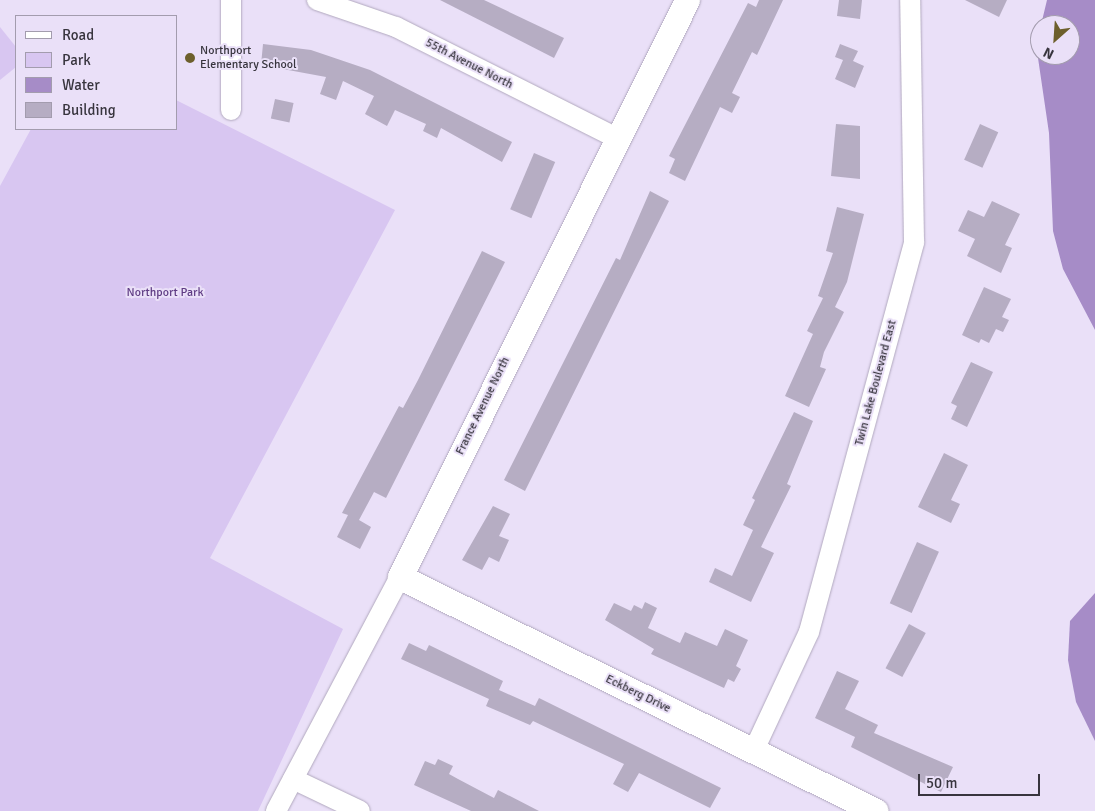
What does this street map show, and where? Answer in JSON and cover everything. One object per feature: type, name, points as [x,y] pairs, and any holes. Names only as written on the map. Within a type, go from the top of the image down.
[{"type":"street","points":[[231,0],[231,110]]},
{"type":"street","name":"55th Avenue North","points":[[317,0],[396,27],[616,138]]},
{"type":"street","name":"France Avenue North","points":[[276,811],[400,577],[616,138],[687,0]]},
{"type":"street","name":"Twin Lake Boulevard East","points":[[754,750],[809,632],[914,242],[910,0]]},
{"type":"street","name":"Eckberg Drive","points":[[400,577],[876,811]]},
{"type":"street","points":[[293,779],[360,811]]},
{"type":"green space","points":[[0,27],[15,46],[15,68],[0,80]]},
{"type":"green space","name":"Northport Park","points":[[178,101],[395,210],[210,558],[343,629],[258,811],[0,811],[0,186],[30,130],[178,130]]},
{"type":"water","points":[[1047,0],[1095,0],[1095,330],[1063,269],[1053,231],[1049,133],[1039,65],[1080,65],[1080,15],[1043,15]]},
{"type":"water","points":[[1095,593],[1095,741],[1076,702],[1068,660],[1070,621]]},
{"type":"building","points":[[440,0],[484,0],[564,38],[554,58]]},
{"type":"building","points":[[759,0],[783,0],[757,55],[752,52],[732,93],[740,97],[732,113],[720,107],[685,181],[669,173],[675,159],[669,156],[748,3],[756,7]]},
{"type":"building","points":[[839,0],[862,0],[860,19],[837,16]]},
{"type":"building","points":[[965,0],[1007,0],[999,17]]},
{"type":"building","points":[[263,44],[311,50],[370,70],[512,142],[502,162],[441,128],[437,138],[423,131],[426,124],[395,110],[387,126],[365,114],[374,96],[343,81],[336,100],[320,94],[326,77],[261,65]]},
{"type":"building","points":[[840,44],[858,51],[853,61],[864,66],[855,88],[835,79],[843,60],[835,57]]},
{"type":"building","points":[[275,99],[294,103],[289,123],[271,119]]},
{"type":"building","points":[[836,124],[860,126],[860,179],[831,176]]},
{"type":"building","points":[[980,124],[998,132],[982,168],[964,160]]},
{"type":"building","points":[[534,153],[555,162],[531,218],[510,209]]},
{"type":"building","points":[[650,191],[669,201],[525,491],[504,480],[616,258],[620,260]]},
{"type":"building","points":[[992,201],[1020,214],[1005,245],[1012,248],[1001,273],[967,256],[975,239],[958,231],[968,210],[984,217]]},
{"type":"building","points":[[837,207],[864,214],[847,282],[835,307],[844,312],[824,352],[820,367],[826,369],[809,407],[785,396],[813,334],[807,331],[823,298],[818,296],[833,253],[826,251]]},
{"type":"building","points":[[482,251],[505,262],[386,498],[374,492],[359,520],[371,527],[360,549],[337,537],[348,515],[342,513],[399,406],[403,408],[418,380]]},
{"type":"building","points":[[984,287],[1011,299],[1002,317],[1009,320],[1003,332],[996,329],[989,343],[981,339],[979,343],[962,335]]},
{"type":"building","points":[[971,362],[993,372],[967,427],[951,419],[957,406],[951,403]]},
{"type":"building","points":[[794,412],[813,421],[787,484],[791,486],[761,547],[774,553],[751,602],[709,582],[715,568],[732,576],[753,530],[743,525],[755,500],[752,498]]},
{"type":"building","points":[[944,453],[968,465],[951,500],[960,504],[951,523],[918,507]]},
{"type":"building","points":[[493,506],[510,514],[499,536],[509,540],[499,562],[489,557],[482,570],[462,560]]},
{"type":"building","points":[[917,542],[939,552],[912,613],[890,603]]},
{"type":"building","points":[[645,602],[657,608],[648,628],[680,643],[685,632],[717,646],[725,629],[748,640],[736,666],[741,669],[734,682],[728,679],[724,688],[651,654],[654,649],[605,620],[614,603],[631,611],[634,605],[642,609]]},
{"type":"building","points":[[909,624],[926,633],[902,677],[886,668]]},
{"type":"building","points":[[409,643],[426,651],[429,645],[503,681],[499,690],[535,706],[539,698],[721,788],[710,808],[639,773],[628,792],[613,784],[624,764],[533,721],[530,725],[486,706],[489,699],[401,659]]},
{"type":"building","points":[[837,671],[859,681],[845,709],[878,725],[874,733],[953,767],[941,792],[851,747],[855,737],[815,718]]},
{"type":"building","points":[[438,759],[453,766],[449,774],[494,798],[498,790],[539,811],[471,811],[414,785],[425,761],[435,765]]},
{"type":"place","name":"Northport Elementary School","points":[[190,58]]}]
